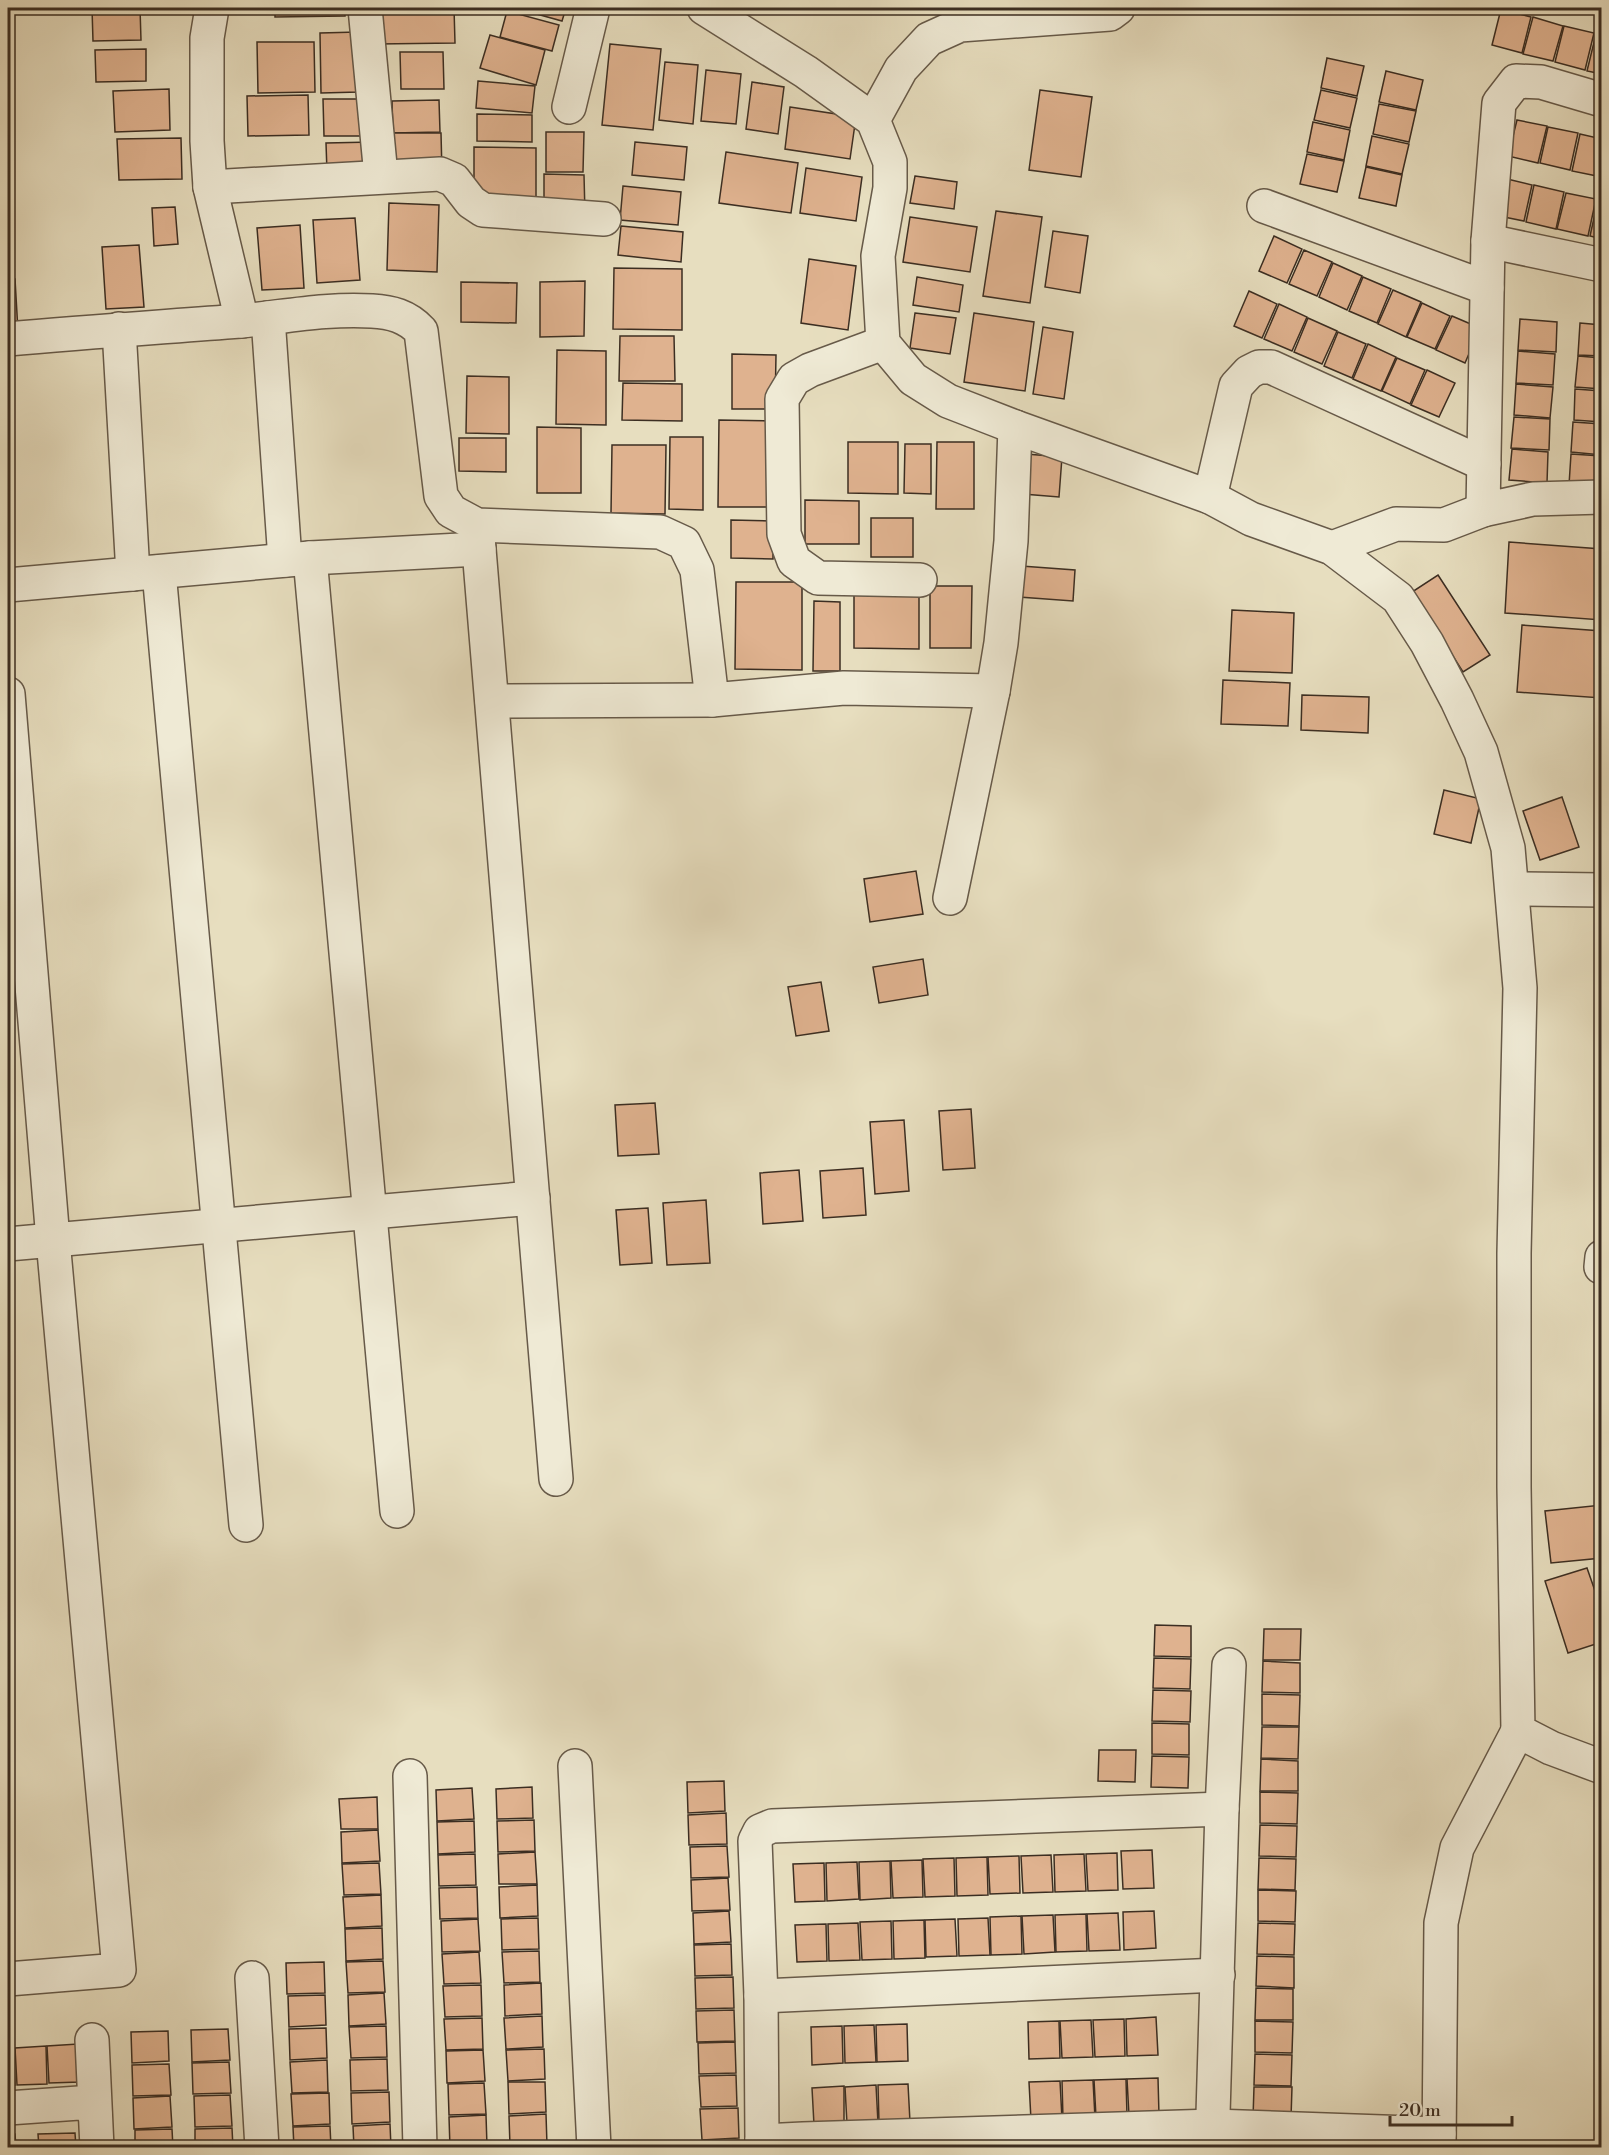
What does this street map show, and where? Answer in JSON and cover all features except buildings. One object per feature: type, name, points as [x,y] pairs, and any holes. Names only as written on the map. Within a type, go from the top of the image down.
[{"type":"street","points":[[212,8],[207,49],[207,141],[210,187],[255,319],[298,559],[370,1213],[397,1510]]},
{"type":"street","points":[[365,8],[381,176]]},
{"type":"street","points":[[569,107],[593,8]]},
{"type":"street","points":[[704,8],[806,72],[873,120],[890,162],[890,188],[878,256],[883,343],[913,379],[948,401],[1210,497],[1251,519],[1332,548],[1398,598],[1427,643],[1480,752],[1508,848],[1520,988],[1514,1253],[1514,1487],[1518,1731],[1457,1848],[1441,1923],[1439,2141],[1212,2137],[762,2145],[761,1996],[755,1841],[760,1831],[772,1827],[1222,1809]]},
{"type":"street","points":[[873,120],[901,69],[929,39],[960,25],[1110,14],[1118,8]]},
{"type":"street","points":[[1483,510],[1488,241],[1499,103],[1515,81],[1541,82],[1602,99]]},
{"type":"street","points":[[210,187],[440,174],[454,180],[471,201],[483,210],[604,219]]},
{"type":"street","points":[[1264,206],[1487,288]]},
{"type":"street","points":[[1488,241],[1602,265]]},
{"type":"street","points":[[8,339],[296,314],[371,310],[397,314],[412,321],[421,331],[441,496],[451,511],[478,537],[556,1479]]},
{"type":"street","points":[[119,329],[219,1227],[246,1525]]},
{"type":"street","points":[[883,343],[810,370],[794,380],[782,399],[784,534],[794,561],[818,578],[920,580]]},
{"type":"street","points":[[1210,497],[1236,386],[1249,372],[1259,367],[1271,367],[1484,464]]},
{"type":"street","points":[[950,898],[1001,643],[1011,541],[1015,427]]},
{"type":"street","points":[[1332,548],[1396,524],[1444,525],[1483,510],[1533,499],[1602,497]]},
{"type":"street","points":[[8,585],[298,559],[478,537],[660,532],[684,543],[697,570],[712,700]]},
{"type":"street","points":[[492,701],[712,700],[844,688],[993,691]]},
{"type":"street","points":[[8,694],[53,1240],[119,1970],[8,1979]]},
{"type":"street","points":[[1513,889],[1602,890]]},
{"type":"street","points":[[8,1244],[533,1198]]},
{"type":"street","points":[[1601,1267],[1602,1257]]},
{"type":"street","points":[[1212,2137],[1222,1809],[1229,1665]]},
{"type":"street","points":[[1518,1731],[1551,1748],[1602,1767]]},
{"type":"street","points":[[575,1766],[594,2148]]},
{"type":"street","points":[[410,1776],[420,2148]]},
{"type":"street","points":[[761,1996],[1218,1975]]},
{"type":"street","points":[[252,1978],[262,2148]]},
{"type":"street","points":[[92,2040],[97,2148]]},
{"type":"street","points":[[8,2108],[79,2103],[89,2105],[95,2114]]}]
